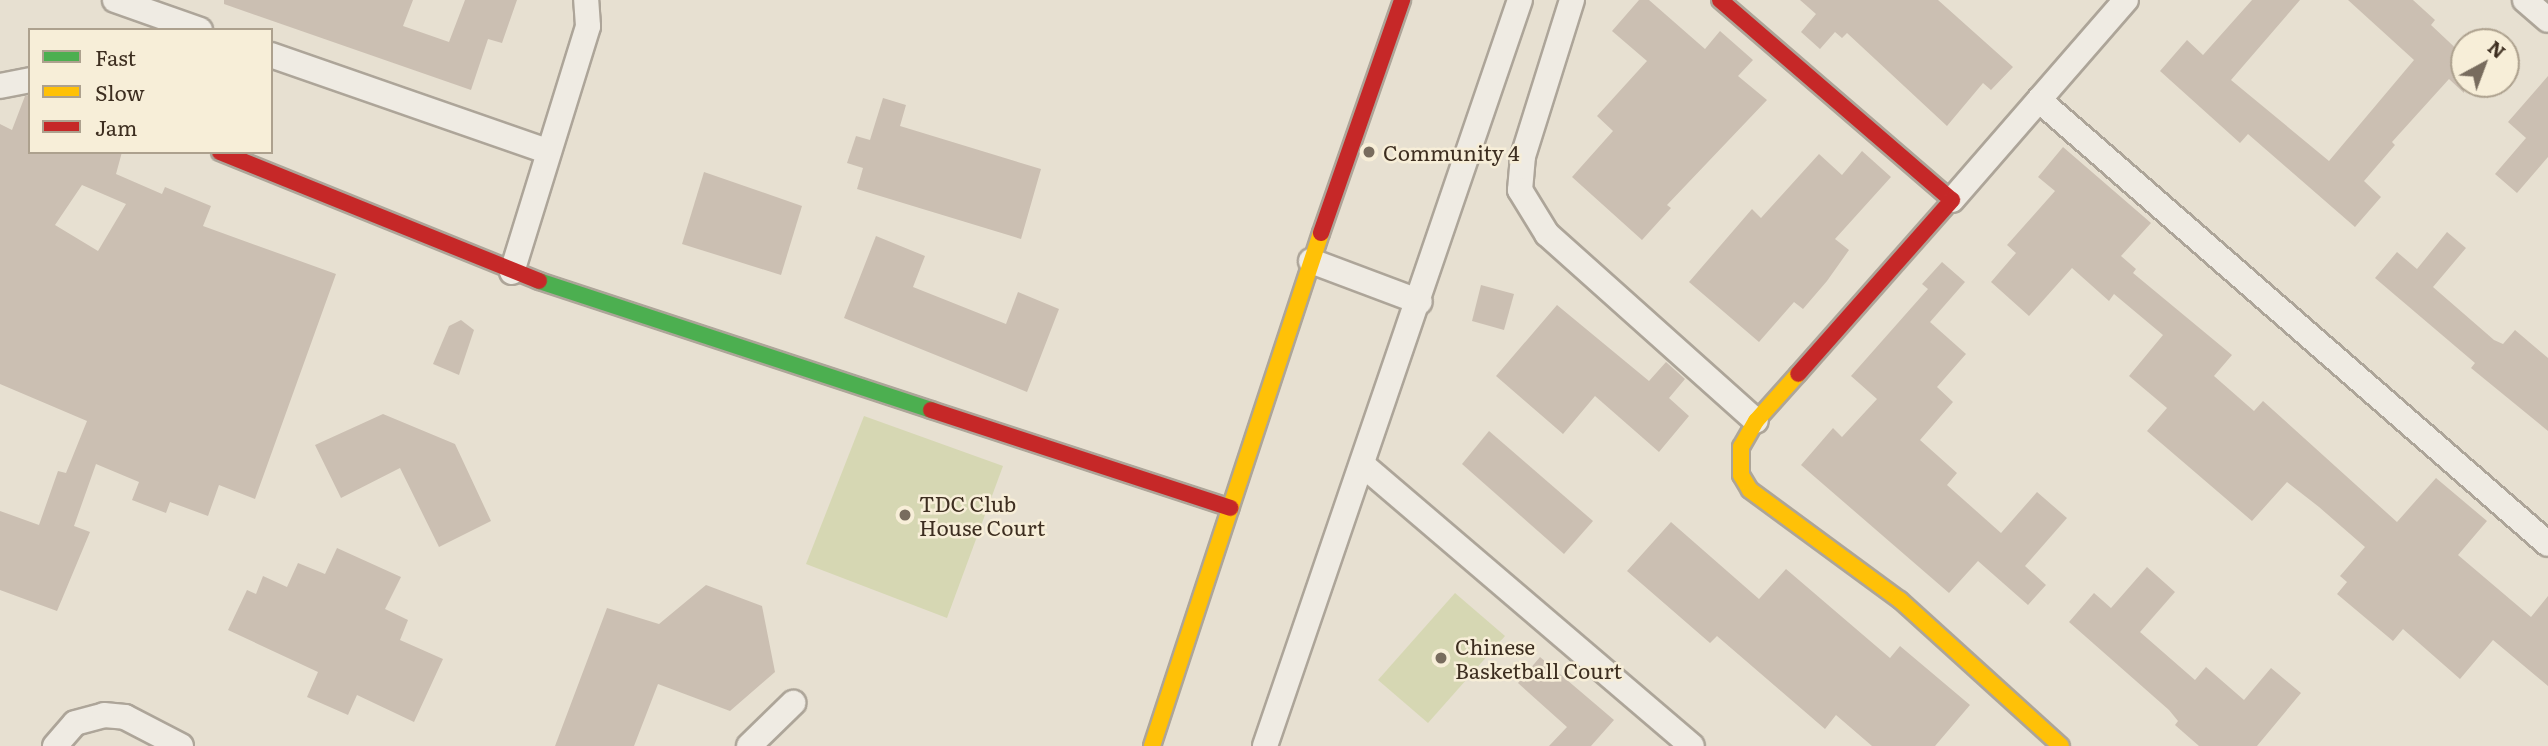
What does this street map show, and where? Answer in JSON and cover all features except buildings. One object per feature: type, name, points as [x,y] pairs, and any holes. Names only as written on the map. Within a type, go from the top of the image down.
[{"type":"street","points":[[115,0],[194,28]]},
{"type":"street","points":[[512,272],[588,26],[586,0]]},
{"type":"street","points":[[1152,746],[1311,261],[1402,0]]},
{"type":"street","points":[[1265,746],[1364,466],[1520,0]]},
{"type":"street","points":[[1572,0],[1523,156],[1520,190],[1547,234],[1756,421]]},
{"type":"street","points":[[1720,0],[1952,200]]},
{"type":"street","points":[[2061,746],[1900,600],[1750,490],[1740,460],[1741,447],[1756,421],[2126,0]]},
{"type":"street","points":[[2525,0],[2548,20]]},
{"type":"street","points":[[273,56],[549,152]]},
{"type":"street","points":[[0,86],[28,80]]},
{"type":"street","points":[[2039,100],[2548,544]]},
{"type":"street","points":[[225,154],[512,272],[1230,508]]},
{"type":"street","points":[[1311,261],[1420,302]]},
{"type":"street","points":[[1364,466],[1692,746]]},
{"type":"street","points":[[749,746],[793,703]]},
{"type":"street","points":[[55,746],[75,723],[104,715],[125,717],[181,746]]},
{"type":"green space","name":"TDC Club House Court","points":[[864,416],[1003,466],[947,618],[806,564]]},
{"type":"green space","name":"Chinese Basketball Court","points":[[1455,593],[1505,636],[1428,723],[1378,680]]},
{"type":"traffic: fast","points":[[539,281],[931,410]]},
{"type":"traffic: slow","points":[[1152,746],[1321,233]]},
{"type":"traffic: slow","points":[[1798,374],[1756,421],[1741,447],[1741,475],[1750,490],[1900,600],[2061,746]]},
{"type":"traffic: jam","points":[[1321,233],[1402,0]]},
{"type":"traffic: jam","points":[[1720,0],[1952,200],[1798,374]]},
{"type":"traffic: jam","points":[[225,154],[539,281]]},
{"type":"traffic: jam","points":[[931,410],[1230,508]]},
{"type":"place","name":"Community 4","points":[[1369,152]]},
{"type":"place","name":"TDC Club House Court","points":[[905,515]]},
{"type":"place","name":"Chinese Basketball Court","points":[[1441,658]]}]
